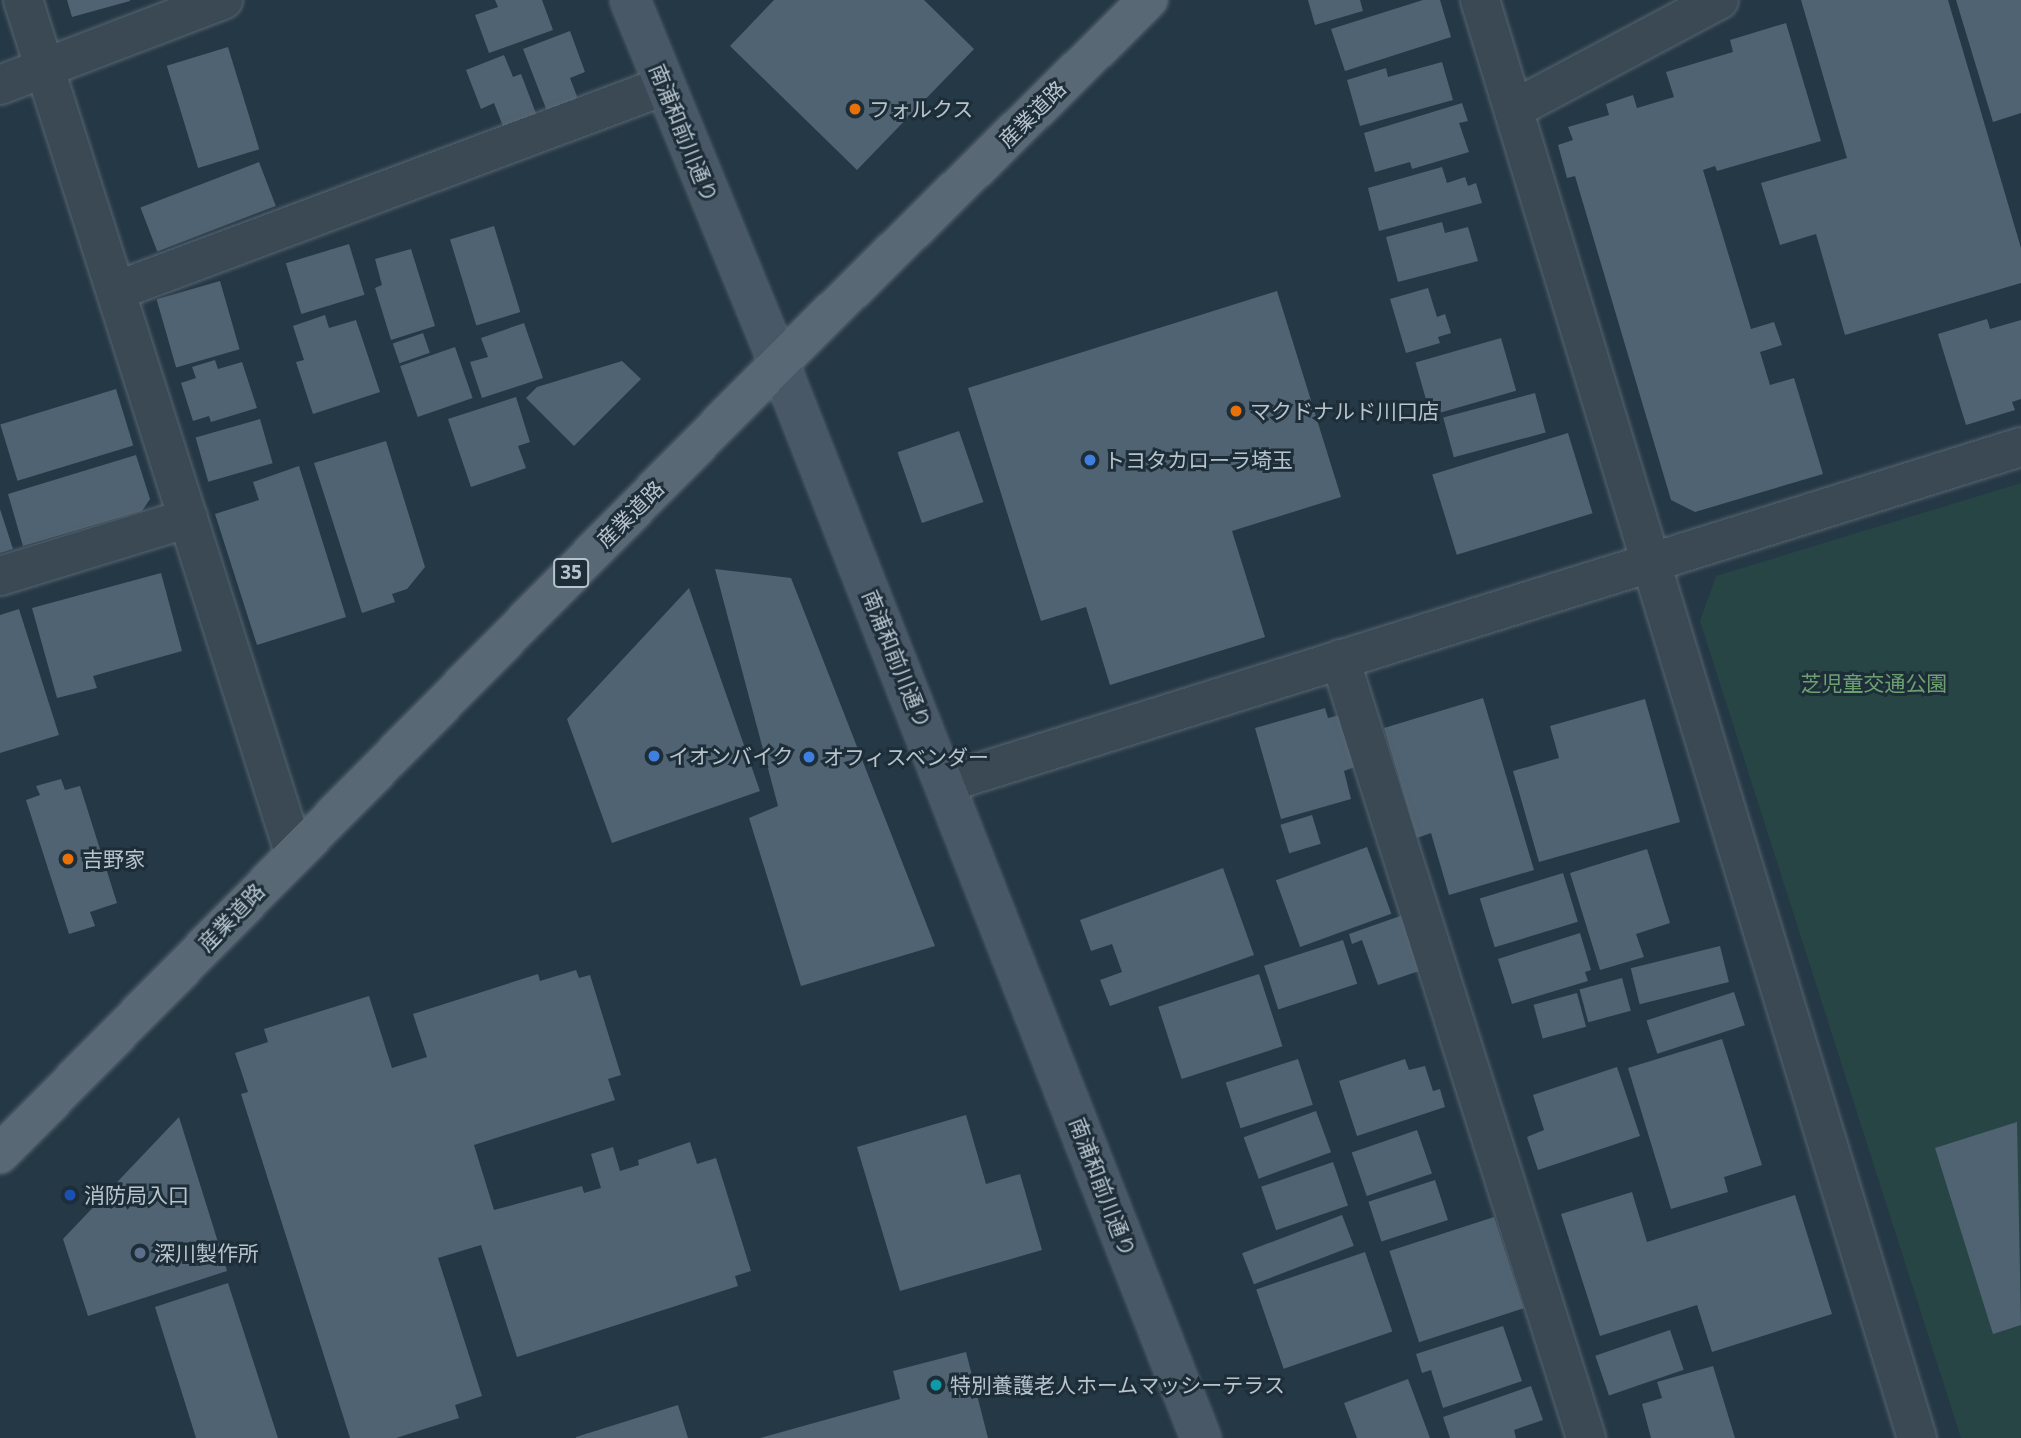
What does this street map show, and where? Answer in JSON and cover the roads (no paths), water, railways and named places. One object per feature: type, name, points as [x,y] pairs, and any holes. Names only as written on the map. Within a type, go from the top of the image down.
[{"type":"main road","name":"産業道路","points":[[0,1154],[294,852],[779,363],[1148,0]]},
{"type":"street","points":[[23,0],[294,852]]},
{"type":"street","points":[[0,85],[46,71],[223,0]]},
{"type":"street","name":"南浦和前川通り","points":[[630,0],[779,363],[946,783],[1201,1438]]},
{"type":"street","points":[[1480,0],[1649,564],[1917,1438]]},
{"type":"street","points":[[1514,109],[1719,0]]},
{"type":"street","points":[[116,291],[664,86]]},
{"type":"street","points":[[946,783],[2021,447]]},
{"type":"street","points":[[0,576],[188,518]]},
{"type":"street","points":[[1340,659],[1586,1438]]},
{"type":"place","name":"フォルクス","points":[[855,109]]},
{"type":"place","name":"マクドナルド川口店","points":[[1236,411]]},
{"type":"place","name":"トヨタカローラ埼玉","points":[[1090,460]]},
{"type":"place","name":"イオンバイク","points":[[654,756]]},
{"type":"place","name":"オフィスベンダー","points":[[809,757]]},
{"type":"place","name":"吉野家","points":[[68,859]]},
{"type":"place","name":"消防局入口","points":[[70,1195]]},
{"type":"place","name":"深川製作所","points":[[140,1253]]},
{"type":"place","name":"特別養護老人ホームマッシーテラス","points":[[936,1385]]},
{"type":"park label","name":"芝児童交通公園","points":[[1874,683]]}]
